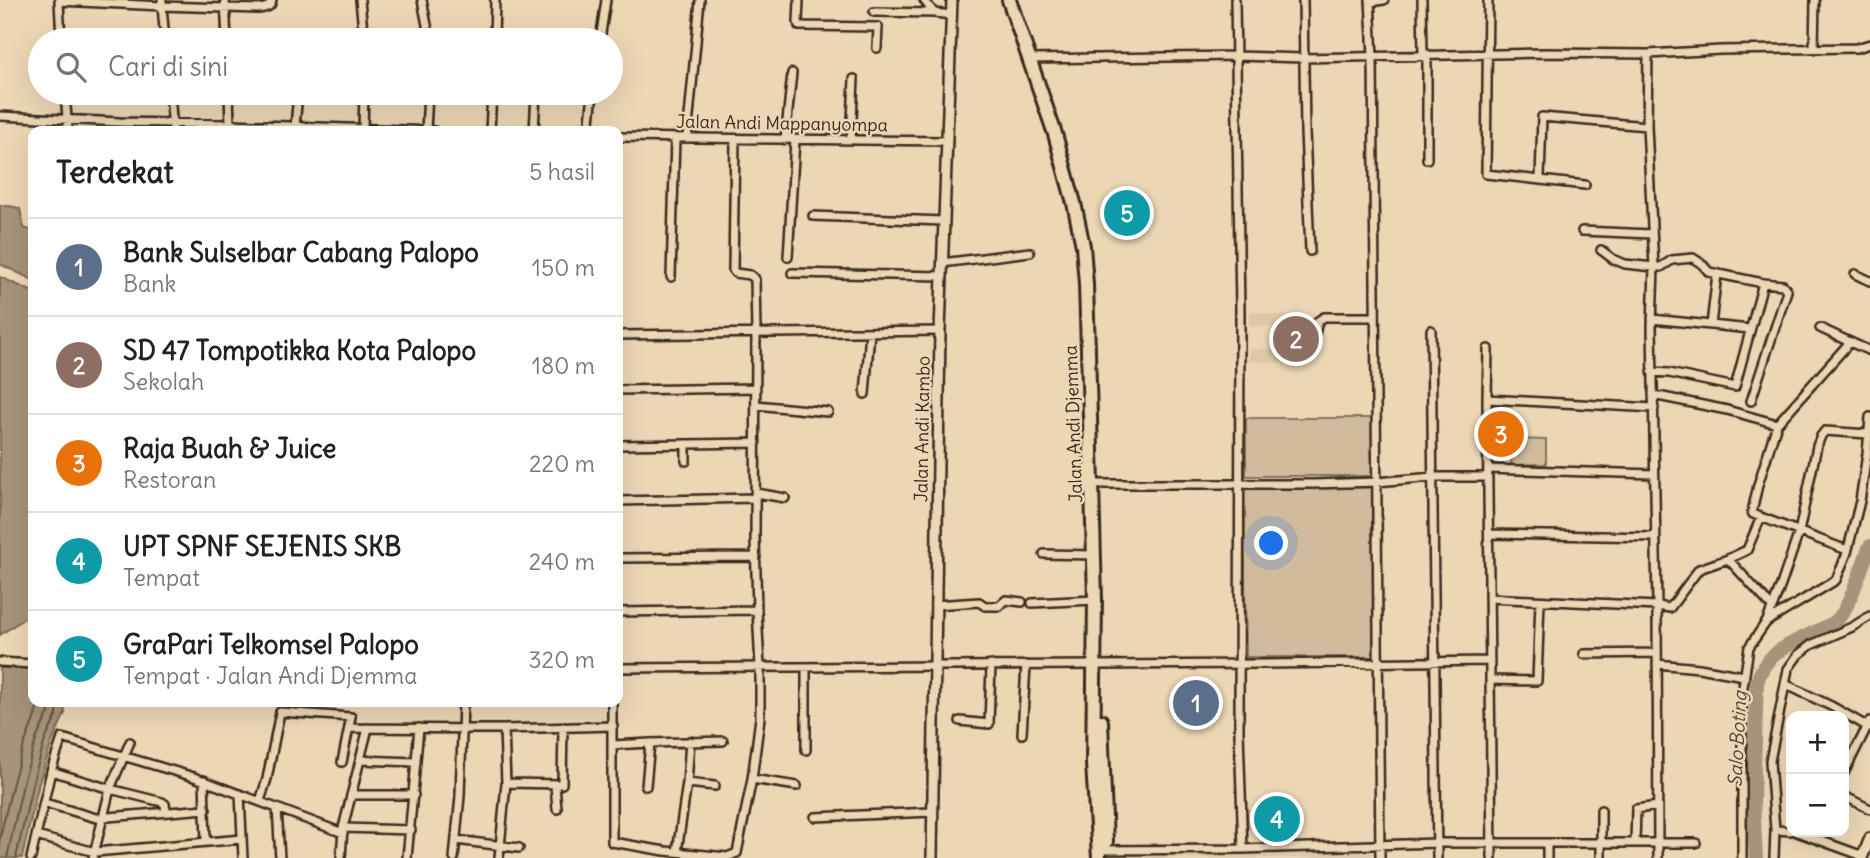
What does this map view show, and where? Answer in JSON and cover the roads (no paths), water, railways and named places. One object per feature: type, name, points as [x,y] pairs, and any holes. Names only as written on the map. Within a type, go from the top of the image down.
[{"type":"highway","name":"Jalan Andi Djemma","points":[[1009,0],[1033,58]]},
{"type":"highway","name":"Jalan Andi Djemma","points":[[1017,0],[1074,203],[1083,246],[1096,484],[1098,665],[1093,764],[1102,854]]},
{"type":"highway","name":"Jalan Andi Djemma","points":[[1096,484],[1094,555],[1098,665]]},
{"type":"street","points":[[60,28],[59,1],[225,4],[258,9],[268,8],[272,0]]},
{"type":"street","points":[[360,0],[363,28]]},
{"type":"street","points":[[422,0],[428,28]]},
{"type":"street","points":[[494,28],[495,0]]},
{"type":"street","points":[[602,28],[606,0]]},
{"type":"street","points":[[687,138],[700,0]]},
{"type":"street","points":[[799,0],[799,26],[878,27],[877,48]]},
{"type":"street","points":[[925,0],[934,13]]},
{"type":"street","name":"Jalan Andi Kambo","points":[[932,858],[940,331],[952,0]]},
{"type":"street","points":[[1235,0],[1240,311],[1238,483],[1242,849]]},
{"type":"street","points":[[1303,0],[1310,251]]},
{"type":"street","points":[[1380,858],[1373,56],[1370,1],[1384,0]]},
{"type":"street","points":[[1422,0],[1427,159]]},
{"type":"street","points":[[1488,0],[1486,174],[1585,184]]},
{"type":"street","points":[[1814,48],[1815,0]]},
{"type":"street","points":[[162,3],[164,28]]},
{"type":"street","points":[[225,4],[226,28]]},
{"type":"street","points":[[874,12],[952,15]]},
{"type":"street","points":[[1033,58],[1648,54],[1857,48],[1870,44]]},
{"type":"street","points":[[1648,54],[1647,126],[1654,267],[1652,372],[1657,606],[1658,858]]},
{"type":"street","points":[[785,140],[792,72]]},
{"type":"street","points":[[851,139],[853,79]]},
{"type":"street","points":[[65,105],[67,126]]},
{"type":"street","points":[[171,105],[173,126]]},
{"type":"street","points":[[229,105],[230,124]]},
{"type":"street","points":[[295,126],[297,105]]},
{"type":"street","points":[[363,126],[364,105]]},
{"type":"street","points":[[426,126],[427,105]]},
{"type":"street","points":[[490,126],[491,105]]},
{"type":"street","points":[[534,126],[535,105]]},
{"type":"street","points":[[590,126],[592,105]]},
{"type":"street","points":[[0,116],[162,126]]},
{"type":"street","points":[[1540,180],[1542,117],[1647,126]]},
{"type":"street","points":[[120,122],[120,126]]},
{"type":"street","points":[[192,126],[252,126]]},
{"type":"street","name":"Jalan Andi Mappanyompa","points":[[623,137],[946,141]]},
{"type":"street","points":[[671,277],[675,138]]},
{"type":"street","points":[[612,707],[612,842],[656,854],[677,852],[727,857],[737,853],[759,727],[760,667],[755,496],[755,278],[735,273],[733,270],[735,139]]},
{"type":"street","points":[[788,257],[795,140]]},
{"type":"street","points":[[813,216],[943,222]]},
{"type":"street","points":[[1582,231],[1652,234]]},
{"type":"street","points":[[1601,250],[1621,262],[1654,267],[1661,267],[1672,260],[1693,258],[1707,271],[1783,285],[1787,292],[1751,401]]},
{"type":"street","points":[[942,263],[1030,252]]},
{"type":"street","points":[[792,273],[942,276]]},
{"type":"street","points":[[1711,325],[1717,274]]},
{"type":"street","points":[[1855,274],[1870,281]]},
{"type":"street","points":[[1652,372],[1735,387],[1763,283]]},
{"type":"street","points":[[1315,334],[1318,321],[1324,317],[1375,317]]},
{"type":"street","points":[[1652,319],[1750,329]]},
{"type":"street","points":[[1820,328],[1870,351]]},
{"type":"street","points":[[1432,330],[1437,858]]},
{"type":"street","points":[[623,335],[940,331]]},
{"type":"street","points":[[865,394],[870,332]]},
{"type":"street","points":[[1847,550],[1752,512],[1777,424],[1850,342]]},
{"type":"street","points":[[1488,349],[1492,858]]},
{"type":"street","points":[[623,390],[756,388]]},
{"type":"street","points":[[1653,394],[1777,424]]},
{"type":"street","points":[[1487,399],[1654,408]]},
{"type":"street","points":[[756,405],[828,412]]},
{"type":"street","points":[[1767,621],[1832,583],[1838,576],[1862,487],[1870,418]]},
{"type":"street","points":[[1742,858],[1742,694],[1749,645],[1767,621],[1799,532],[1821,436],[1825,431],[1868,434]]},
{"type":"street","points":[[623,445],[756,443]]},
{"type":"street","points":[[686,444],[686,461]]},
{"type":"street","points":[[1096,484],[1377,482],[1488,473],[1654,474]]},
{"type":"street","points":[[623,501],[755,496],[785,498]]},
{"type":"street","points":[[1489,598],[1670,608],[1699,569],[1747,550],[1761,517]]},
{"type":"street","points":[[1489,534],[1655,537]]},
{"type":"street","points":[[1044,554],[1094,555]]},
{"type":"street","points":[[623,558],[756,557]]},
{"type":"street","points":[[1728,559],[1772,607]]},
{"type":"street","points":[[935,605],[979,601],[989,606],[999,606],[1006,600],[1022,602]]},
{"type":"street","points":[[1032,603],[1095,600]]},
{"type":"street","points":[[1491,680],[1537,681],[1540,601]]},
{"type":"street","points":[[623,612],[757,610]]},
{"type":"street","points":[[1774,858],[1775,830],[1770,761],[1790,665],[1811,645],[1870,616]]},
{"type":"street","points":[[1584,654],[1657,653]]},
{"type":"street","points":[[623,668],[1490,661]]},
{"type":"street","points":[[0,662],[28,664]]},
{"type":"street","points":[[1657,664],[1744,676]]},
{"type":"street","points":[[960,721],[989,724],[991,665]]},
{"type":"street","points":[[1022,734],[1026,665]]},
{"type":"street","points":[[806,667],[806,750]]},
{"type":"street","points":[[1785,684],[1869,725],[1849,763]]},
{"type":"street","points":[[454,858],[463,707]]},
{"type":"street","points":[[1831,711],[1833,707]]},
{"type":"street","points":[[260,801],[280,712],[350,716],[342,762]]},
{"type":"street","points":[[349,728],[504,729],[613,726]]},
{"type":"street","points":[[506,783],[562,785],[563,727]]},
{"type":"street","points":[[341,858],[343,831],[368,728]]},
{"type":"street","points":[[407,858],[419,728]]},
{"type":"street","points":[[499,858],[506,783],[504,729]]},
{"type":"street","points":[[31,858],[51,771],[62,738],[204,780],[343,831],[411,830]]},
{"type":"street","points":[[677,852],[691,741]]},
{"type":"street","points":[[613,745],[723,741]]},
{"type":"street","points":[[94,855],[110,789],[130,742]]},
{"type":"street","points":[[646,786],[650,743]]},
{"type":"street","points":[[360,760],[416,762]]},
{"type":"street","points":[[51,771],[162,802],[166,812]]},
{"type":"street","points":[[752,779],[797,786]]},
{"type":"street","points":[[204,780],[206,842]]},
{"type":"street","points":[[687,783],[715,786]]},
{"type":"street","points":[[555,785],[557,809]]},
{"type":"street","points":[[240,794],[243,858]]},
{"type":"street","points":[[351,795],[414,795]]},
{"type":"street","points":[[1849,798],[1870,809]]},
{"type":"street","points":[[44,803],[96,818],[205,809]]},
{"type":"street","points":[[1635,842],[1636,809],[1658,806]]},
{"type":"street","points":[[277,807],[281,858]]},
{"type":"street","points":[[1601,810],[1601,858]]},
{"type":"street","points":[[814,817],[932,812]]},
{"type":"street","points":[[1775,830],[1786,831]]},
{"type":"street","points":[[36,835],[94,855],[242,839]]},
{"type":"street","points":[[1824,837],[1862,857],[1870,838]]},
{"type":"street","points":[[456,840],[519,848]]},
{"type":"street","points":[[1547,843],[1547,858]]},
{"type":"street","points":[[1102,854],[1380,844],[1696,843]]},
{"type":"water","points":[[0,205],[20,209],[24,228],[28,229],[28,278],[0,264]]},
{"type":"water","points":[[0,277],[28,290],[28,615],[0,635]]},
{"type":"water","points":[[0,668],[28,668],[28,707],[64,707],[65,713],[39,783],[22,858],[0,858]]},
{"type":"waterway","name":"Salo Boting","points":[[1756,858],[1753,800],[1757,683],[1761,672],[1782,649],[1836,621],[1851,597],[1870,546]]},
{"type":"place","name":"GraPari Telkomsel Palopo","points":[[1127,213]]},
{"type":"place","name":"SD 47 Tompotikka Kota Palopo","points":[[1296,339]]},
{"type":"place","name":"Raja Buah & Juice","points":[[1501,434]]},
{"type":"place","name":"Bank Sulselbar Cabang Palopo","points":[[1196,703]]},
{"type":"place","name":"UPT SPNF SEJENIS SKB","points":[[1277,819]]}]
